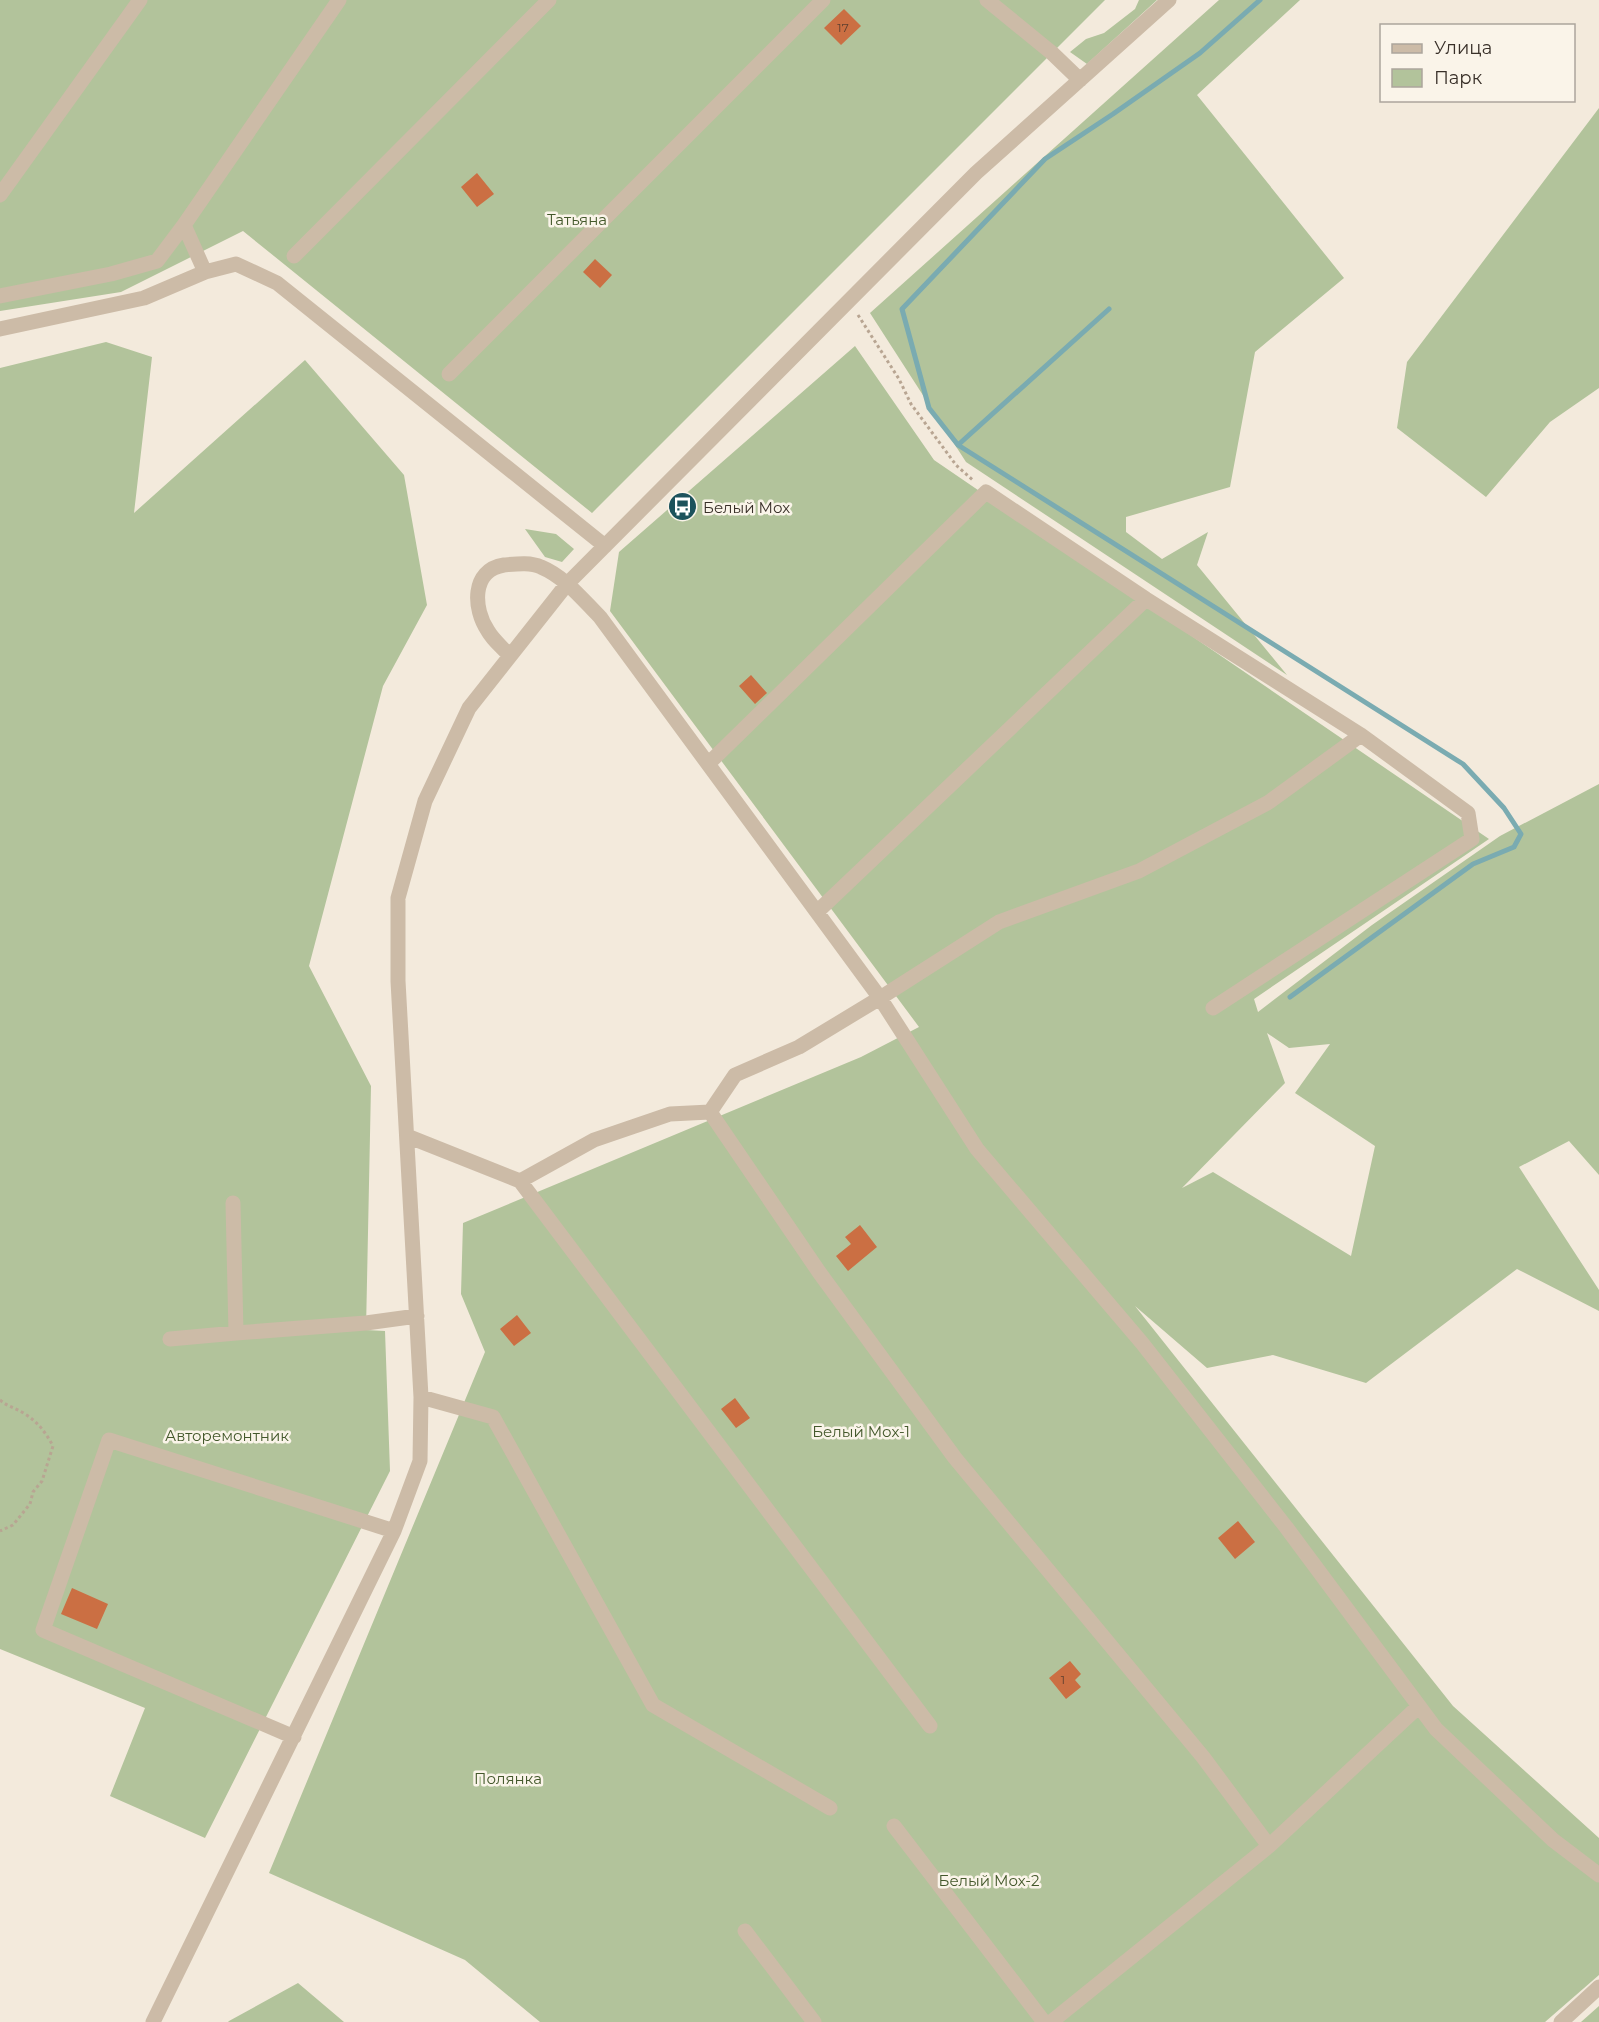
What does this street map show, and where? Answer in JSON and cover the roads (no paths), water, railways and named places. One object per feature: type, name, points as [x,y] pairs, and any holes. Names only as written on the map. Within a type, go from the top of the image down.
[{"type":"street","points":[[0,195],[140,0]]},
{"type":"street","points":[[0,296],[111,274],[157,261],[339,0]]},
{"type":"street","points":[[294,256],[549,0]]},
{"type":"street","points":[[449,374],[823,0]]},
{"type":"street","points":[[987,0],[1052,53],[1080,80]]},
{"type":"street","points":[[153,2022],[394,1531],[420,1461],[421,1396],[398,981],[399,898],[425,801],[469,708],[567,584],[976,173],[1169,0]]},
{"type":"street","points":[[184,225],[205,272]]},
{"type":"street","points":[[0,329],[144,297],[205,272],[236,264],[277,283],[605,546]]},
{"type":"street","points":[[708,764],[986,492],[1146,599],[1361,735],[1468,813],[1472,839],[1213,1008]]},
{"type":"street","points":[[509,655],[488,632],[479,612],[477,592],[484,575],[497,566],[519,564],[540,566],[567,584],[600,617],[880,998],[977,1149],[1142,1343],[1286,1527],[1436,1729],[1553,1840],[1599,1875]]},
{"type":"street","points":[[817,912],[1146,599]]},
{"type":"street","points":[[710,1112],[735,1075],[799,1047],[999,922],[1139,871],[1269,802],[1361,735]]},
{"type":"street","points":[[520,1181],[594,1140],[670,1114],[710,1112]]},
{"type":"street","points":[[710,1112],[819,1272],[955,1458],[1203,1757],[1269,1846]]},
{"type":"street","points":[[407,1136],[520,1181],[930,1726]]},
{"type":"street","points":[[233,1203],[236,1333]]},
{"type":"street","points":[[170,1339],[366,1323],[417,1316]]},
{"type":"street","points":[[421,1396],[493,1417],[653,1705],[830,1808]]},
{"type":"street","points":[[294,1737],[43,1630],[109,1440],[394,1531]]},
{"type":"street","points":[[1051,2022],[1269,1846],[1419,1706]]},
{"type":"street","points":[[894,1826],[1044,2022]]},
{"type":"street","points":[[745,1931],[814,2022]]},
{"type":"street","points":[[1561,2022],[1599,1988]]},
{"type":"waterway","points":[[1260,0],[1200,53],[1045,159],[902,309],[929,408],[958,445],[1463,764],[1504,808],[1521,834],[1514,847],[1473,864],[1290,997]]},
{"type":"waterway","points":[[958,445],[1109,309]]},
{"type":"place","name":"Белый Мох","points":[[682,507]]},
{"type":"park label","name":"Татьяна","points":[[577,219]]},
{"type":"park label","name":"Белый Мох-1","points":[[861,1431]]},
{"type":"park label","name":"Авторемонтник","points":[[227,1435]]},
{"type":"park label","name":"Полянка","points":[[508,1778]]},
{"type":"park label","name":"Белый Мох-2","points":[[989,1880]]}]
